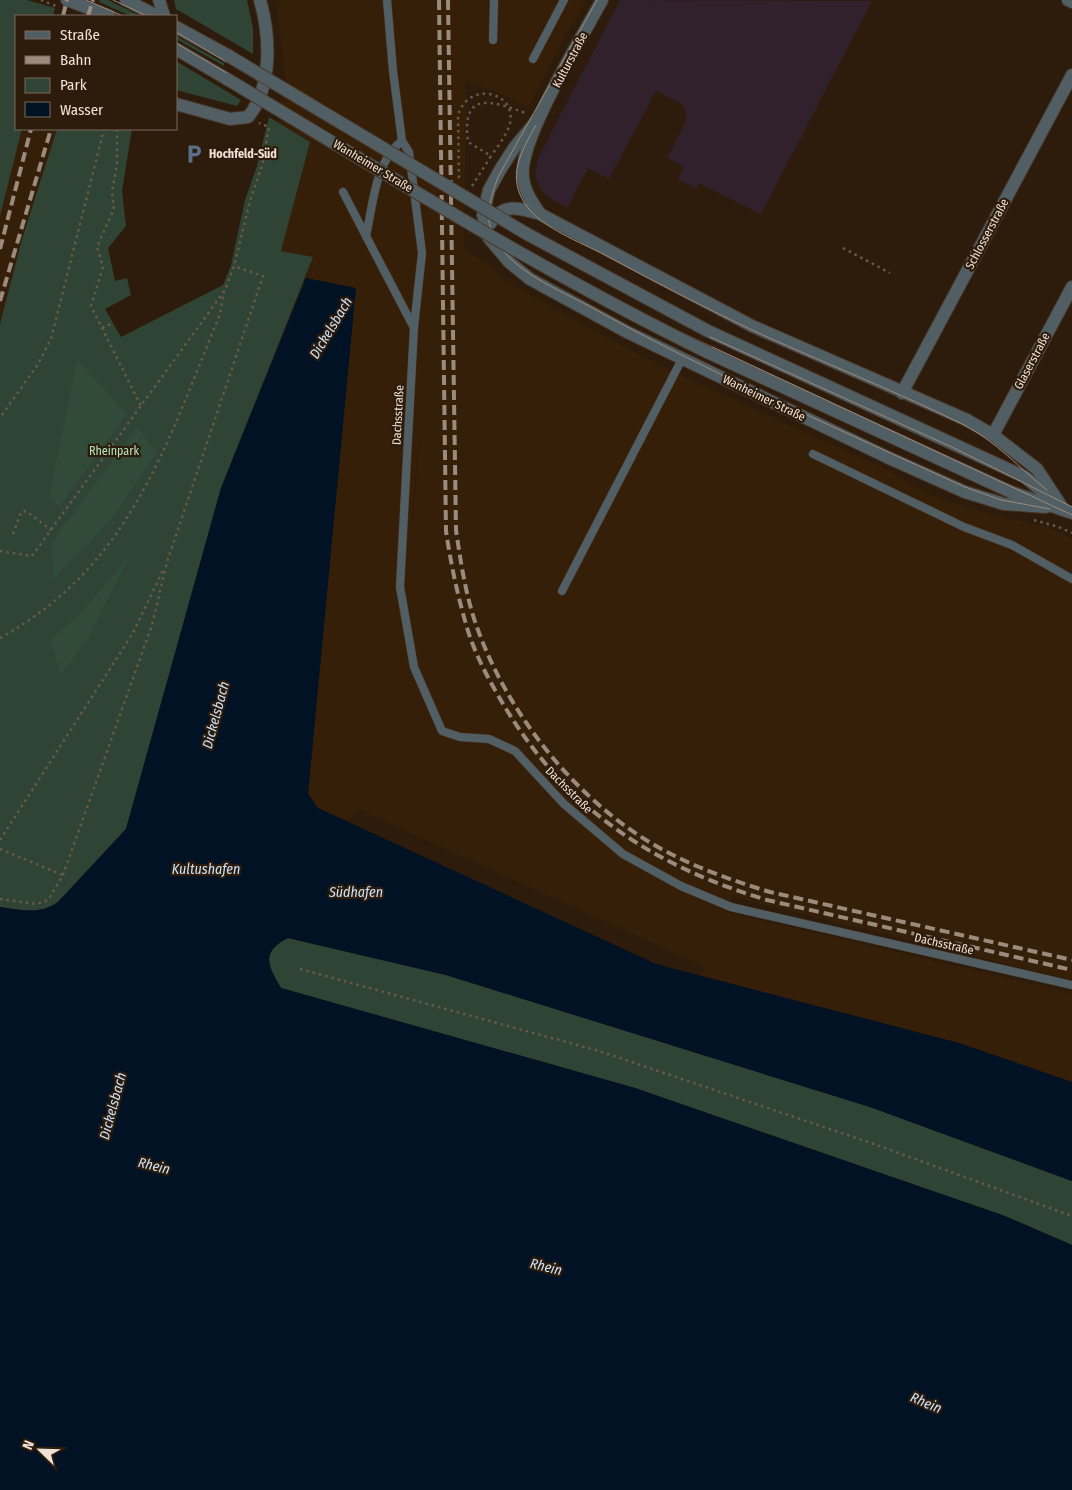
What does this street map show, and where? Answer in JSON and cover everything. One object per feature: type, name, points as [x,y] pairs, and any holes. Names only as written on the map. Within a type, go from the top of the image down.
[{"type":"street","points":[[67,0],[106,15]]},
{"type":"street","points":[[126,0],[154,15]]},
{"type":"street","points":[[159,0],[164,15]]},
{"type":"street","points":[[178,105],[230,119],[248,117],[256,108],[263,86],[267,60],[265,20],[260,0]]},
{"type":"street","name":"Kulturstraße","points":[[538,119],[602,0]]},
{"type":"street","points":[[1068,0],[1072,2]]},
{"type":"street","name":"Wanheimer Straße","points":[[178,28],[229,56],[527,234],[708,331],[1025,477],[1068,510]]},
{"type":"street","name":"Wanheimer Straße","points":[[178,51],[517,252],[656,327],[1011,492],[1068,510]]},
{"type":"street","name":"Schlosserstraße","points":[[902,393],[1072,75]]},
{"type":"street","points":[[538,119],[526,152],[522,175],[526,193],[540,214]]},
{"type":"street","name":"Wanheimer Straße","points":[[538,119],[514,148],[489,190],[483,215],[488,237],[509,262],[530,279],[626,332],[965,492],[1004,504],[1068,510]]},
{"type":"street","points":[[488,237],[493,219],[504,209],[517,207],[540,214],[752,326],[967,420],[993,434],[1037,470],[1068,510]]},
{"type":"street","name":"Glaserstraße","points":[[993,434],[1072,287]]},
{"type":"lane","points":[[387,0],[393,71],[402,141],[409,152],[422,253],[414,327]]},
{"type":"lane","points":[[493,40],[494,0]]},
{"type":"lane","points":[[533,59],[564,0]]},
{"type":"lane","points":[[366,236],[378,179],[389,155],[402,141]]},
{"type":"lane","points":[[343,192],[414,327]]},
{"type":"lane","name":"Dachsstraße","points":[[414,327],[400,587],[414,667],[442,731],[460,737],[489,739],[515,750],[564,804],[623,854],[681,886],[731,907],[1072,985]]},
{"type":"lane","points":[[562,591],[682,359]]},
{"type":"lane","points":[[813,454],[955,523],[1012,545],[1072,578]]},
{"type":"path","points":[[459,182],[458,115],[461,106],[481,93],[501,99],[507,107],[511,121],[506,134],[470,189]]},
{"type":"path","points":[[491,156],[468,142],[468,114],[475,105],[484,101],[497,103],[538,119]]},
{"type":"path","points":[[0,638],[53,604],[75,584],[118,534],[135,507],[156,464],[220,314],[250,201],[262,166],[269,127],[248,117]]},
{"type":"path","points":[[2,415],[38,364],[58,321],[104,130]]},
{"type":"path","points":[[117,130],[117,164],[112,192],[114,209],[97,247],[103,267],[91,306],[141,407]]},
{"type":"path","points":[[843,248],[890,273]]},
{"type":"path","points":[[0,899],[37,904],[49,898],[63,875],[152,624],[167,562],[263,276],[234,266]]},
{"type":"path","points":[[0,551],[32,556],[225,290]]},
{"type":"path","points":[[102,328],[113,323]]},
{"type":"path","points":[[13,534],[21,512],[26,511],[51,530]]},
{"type":"path","points":[[0,840],[134,633],[167,562]]},
{"type":"path","points":[[0,849],[63,875]]},
{"type":"path","points":[[300,969],[599,1051],[871,1143],[1072,1216]]},
{"type":"shaded area","points":[[276,0],[585,0],[528,107],[498,92],[466,81],[464,250],[487,262],[504,280],[614,341],[668,369],[890,471],[930,495],[994,515],[1048,527],[1072,538],[1072,980],[732,897],[726,912],[1072,993],[1072,1082],[959,1043],[701,976],[705,967],[358,809],[348,821],[318,808],[308,794],[355,288],[306,278],[313,257],[0,642],[187,405],[278,124],[285,73]],"holes":[[[423,395],[412,534],[413,504]]]},
{"type":"shaded area","points":[[620,0],[872,1],[761,214],[699,183],[696,189],[678,179],[684,167],[667,158],[687,119],[683,105],[656,91],[609,179],[588,168],[567,208],[546,196],[541,189],[535,177],[538,158]]},
{"type":"shaded area","points":[[22,130],[57,130],[22,238],[0,324],[0,216]]},
{"type":"green space","points":[[0,0],[27,0],[55,8],[53,15],[15,15],[15,130],[22,130],[0,216]]},
{"type":"green space","points":[[100,0],[108,0],[138,15],[129,15],[99,2]]},
{"type":"green space","points":[[174,0],[247,0],[253,28],[253,54],[176,9]]},
{"type":"green space","points":[[178,37],[224,63],[224,66],[178,40]]},
{"type":"green space","points":[[178,62],[241,100],[237,106],[178,91]]},
{"type":"green space","name":"Rheinpark","points":[[269,117],[310,142],[281,251],[313,257],[221,488],[126,829],[58,902],[44,909],[30,911],[0,907],[0,324],[22,239],[57,130],[132,130],[122,191],[126,226],[108,248],[115,281],[127,278],[131,295],[105,309],[121,337],[223,285],[231,265],[245,200],[257,166]]},
{"type":"green space","points":[[77,360],[127,414],[60,506],[49,497]]},
{"type":"green space","points":[[137,427],[157,453],[112,518],[53,579],[52,542]]},
{"type":"green space","points":[[130,556],[87,640],[61,674],[50,640],[79,615]]},
{"type":"green space","points":[[288,938],[446,975],[870,1107],[1072,1181],[1072,1245],[1005,1216],[635,1088],[281,988],[269,960],[273,949]]},
{"type":"water","points":[[306,278],[356,288],[308,794],[318,808],[656,964],[959,1043],[1072,1082],[1072,1181],[870,1107],[446,975],[288,938],[273,949],[269,960],[281,988],[635,1088],[1005,1216],[1072,1245],[1072,1490],[0,1490],[0,907],[30,911],[44,909],[58,902],[126,829],[221,488]]},
{"type":"tram line","points":[[86,0],[121,15]]},
{"type":"tram line","points":[[113,0],[145,15]]},
{"type":"tram line","points":[[597,0],[498,177],[489,208],[489,224],[495,239],[503,251],[525,270],[550,286],[681,355],[775,400],[965,487],[1001,500],[1050,509]]},
{"type":"tram line","points":[[178,33],[524,239],[708,336],[954,448],[1072,507]]},
{"type":"tram line","points":[[178,44],[521,247],[659,322],[1072,515]]},
{"type":"tram line","points":[[536,125],[525,145],[516,175],[520,195],[532,213],[541,220],[562,234],[732,320],[964,425],[987,439],[1047,490]]},
{"type":"railway","points":[[63,15],[67,0]]},
{"type":"railway","points":[[88,15],[93,0]]},
{"type":"railway","points":[[439,0],[446,531],[455,581],[468,631],[485,672],[508,712],[532,747],[559,779],[588,807],[619,831],[688,871],[727,887],[767,900],[1072,970]]},
{"type":"railway","points":[[448,0],[456,530],[470,606],[492,664],[510,698],[531,730],[582,790],[642,838],[675,856],[721,876],[770,892],[1072,960]]},
{"type":"railway","points":[[0,249],[31,130]]},
{"type":"railway","points":[[0,301],[51,130]]},
{"type":"place","name":"Hochfeld-Süd","points":[[194,154]]},
{"type":"water label","name":"Dickelsbach","points":[[331,328]]},
{"type":"water label","name":"Dickelsbach","points":[[216,715]]},
{"type":"water label","name":"Kultushafen","points":[[206,869]]},
{"type":"water label","name":"Südhafen","points":[[356,892]]},
{"type":"water label","name":"Dickelsbach","points":[[113,1106]]},
{"type":"water label","name":"Rhein","points":[[154,1166]]},
{"type":"water label","name":"Rhein","points":[[546,1267]]},
{"type":"water label","name":"Rhein","points":[[926,1403]]}]
